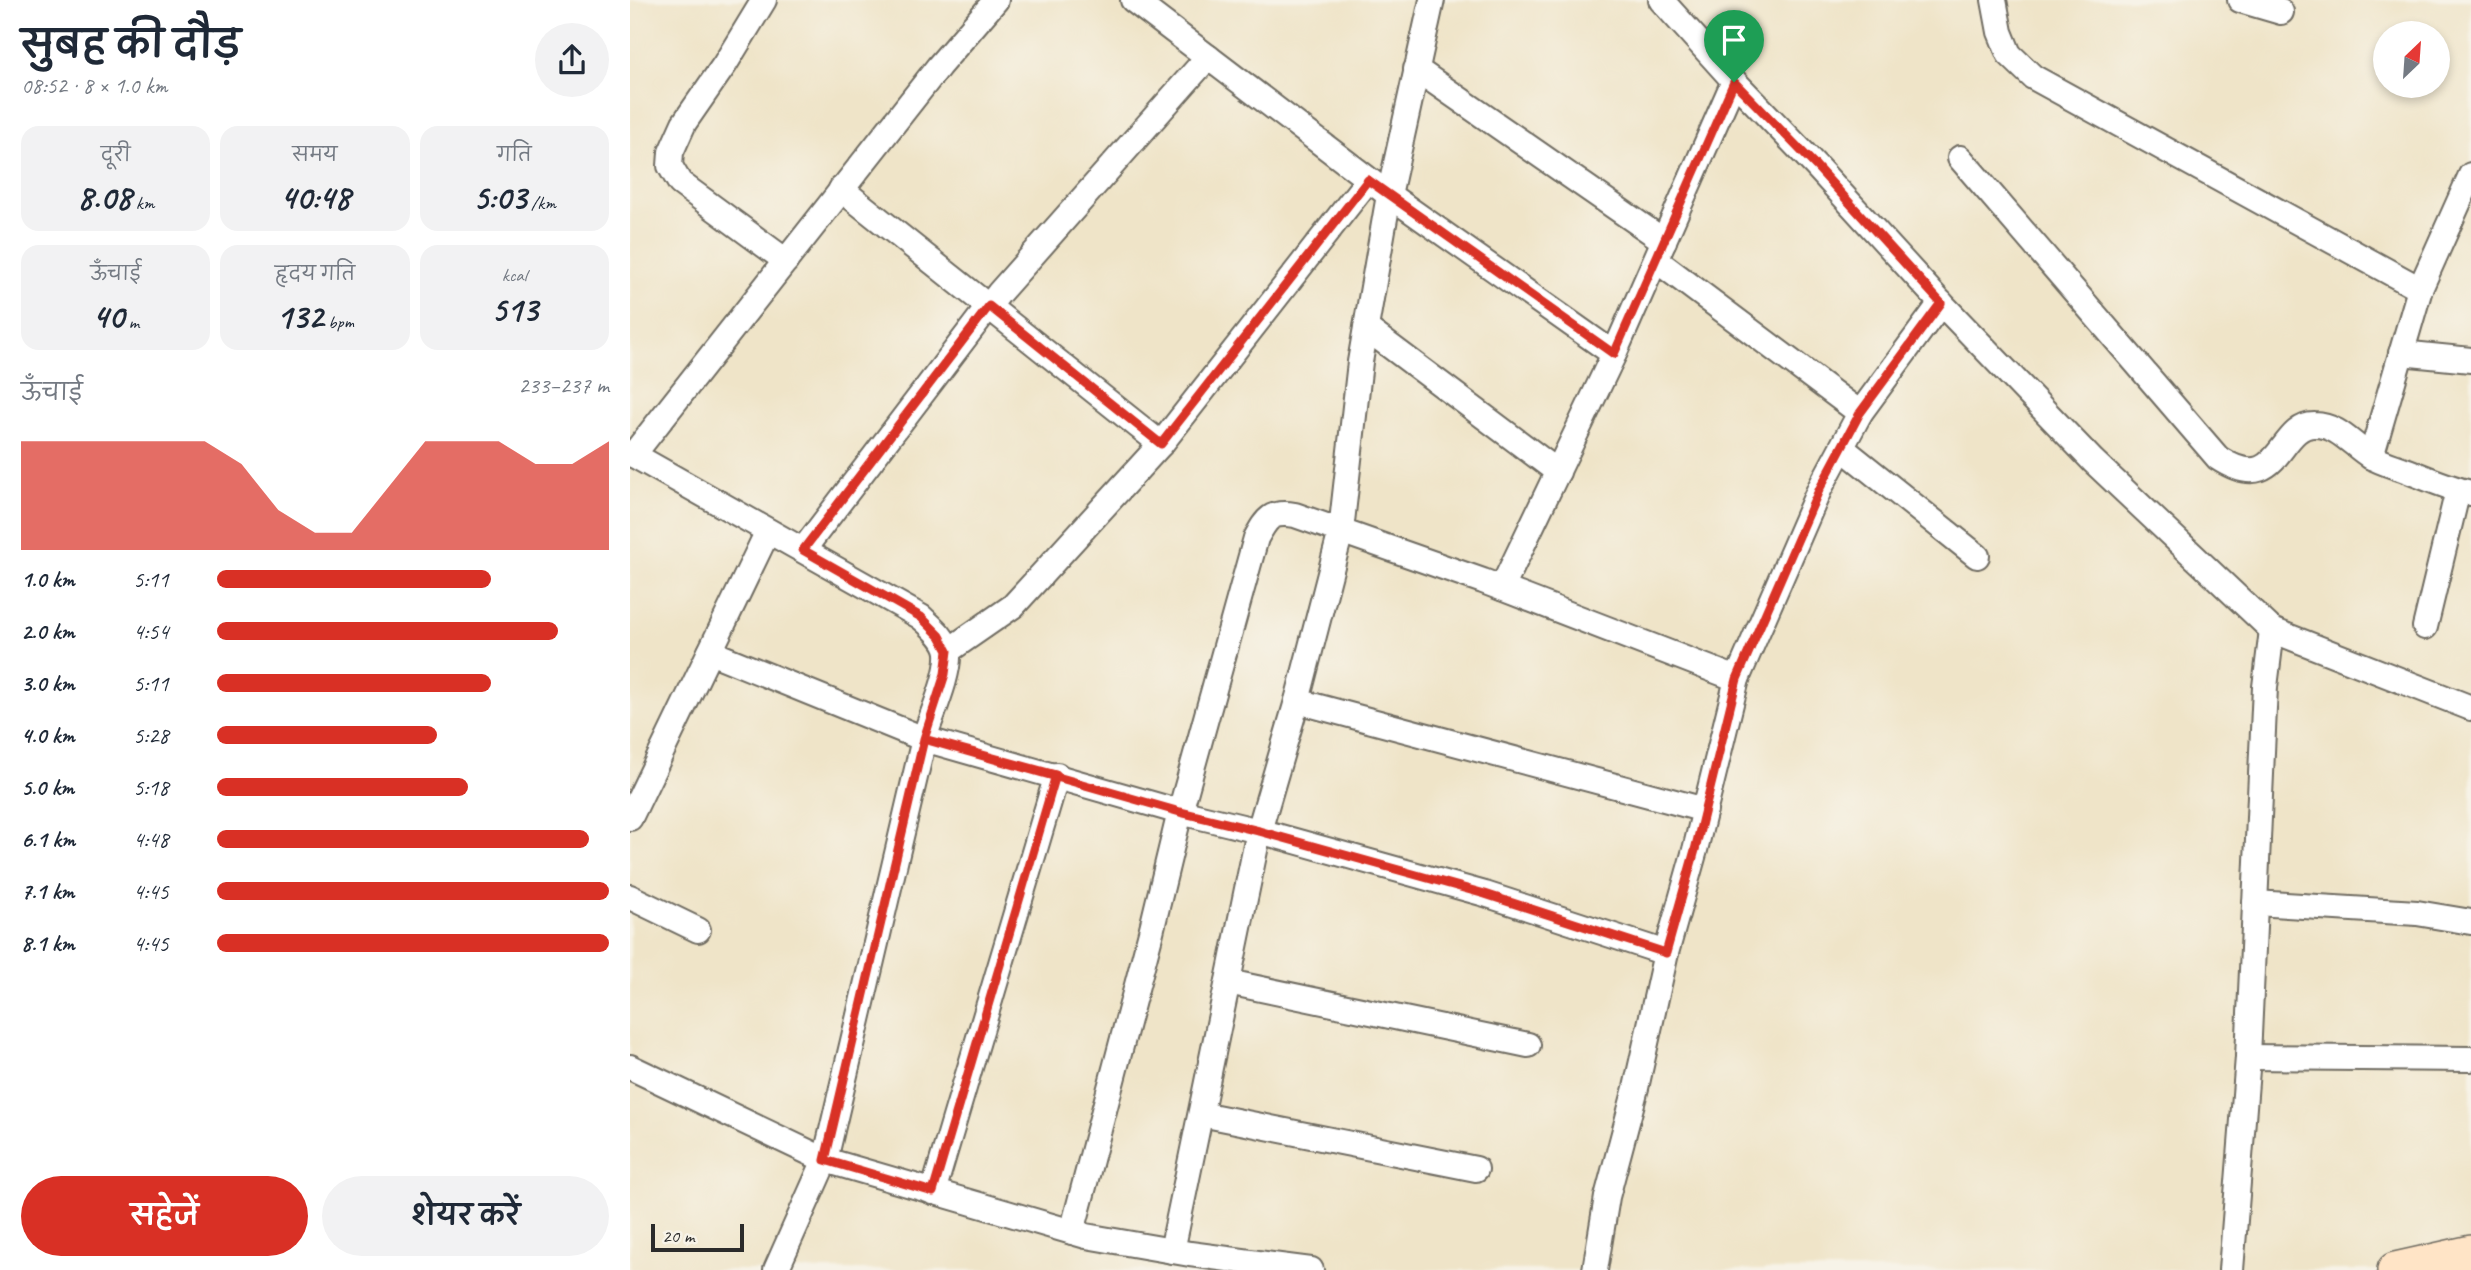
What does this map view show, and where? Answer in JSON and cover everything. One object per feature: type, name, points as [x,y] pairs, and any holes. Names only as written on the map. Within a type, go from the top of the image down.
[{"type":"main road","points":[[2395,1270],[2471,1253]]},
{"type":"street","points":[[764,0],[725,64],[684,123],[671,152],[670,166],[680,183],[786,261]]},
{"type":"street","points":[[776,1270],[825,1160],[924,739],[945,674],[948,651],[940,636],[921,617],[632,454],[939,66],[996,0]]},
{"type":"street","points":[[1133,0],[1388,195],[1614,354]]},
{"type":"street","points":[[1172,1251],[1259,831],[1297,701],[1341,531],[1366,328],[1388,195],[1432,0]]},
{"type":"street","points":[[1661,0],[1941,303],[2093,461],[2272,630],[2471,708]]},
{"type":"street","points":[[1994,0],[2000,32],[2009,54],[2033,78],[2420,289]]},
{"type":"street","points":[[2240,0],[2281,12]]},
{"type":"street","points":[[803,550],[989,306],[1208,57]]},
{"type":"street","points":[[1416,69],[1660,250],[1860,413]]},
{"type":"street","points":[[1502,589],[1614,354],[1734,82]]},
{"type":"street","points":[[1960,158],[2218,458],[2232,467],[2248,471],[2263,467],[2277,456],[2300,429],[2312,424],[2328,426],[2371,457],[2465,491],[2425,626]]},
{"type":"street","points":[[2371,457],[2420,289],[2460,224],[2471,175]]},
{"type":"street","points":[[948,651],[1013,606],[1161,444],[1368,180]]},
{"type":"street","points":[[842,189],[1161,444]]},
{"type":"street","points":[[1595,1270],[1607,1197],[1636,1088],[1666,953],[1737,679],[1820,488],[1860,413],[1941,303]]},
{"type":"street","points":[[1366,328],[1558,472]]},
{"type":"street","points":[[2401,353],[2471,360]]},
{"type":"street","points":[[1842,448],[1977,556]]},
{"type":"street","points":[[1072,1232],[1180,812],[1256,538],[1270,517],[1279,512],[1341,531],[1737,679]]},
{"type":"street","points":[[630,818],[768,531]]},
{"type":"street","points":[[2231,1270],[2248,1057],[2265,687],[2272,630]]},
{"type":"street","points":[[710,652],[924,739],[1180,812],[1259,831],[1485,894],[1666,953]]},
{"type":"street","points":[[1297,701],[1704,810]]},
{"type":"street","points":[[933,1192],[1056,775]]},
{"type":"street","points":[[630,897],[698,930]]},
{"type":"street","points":[[2255,903],[2417,913],[2471,922]]},
{"type":"street","points":[[1228,982],[1528,1045]]},
{"type":"street","points":[[2248,1057],[2471,1059]]},
{"type":"street","points":[[630,1067],[825,1160],[1072,1232],[1172,1251],[1311,1270]]},
{"type":"street","points":[[1200,1114],[1476,1169]]},
{"type":"route","points":[[1734,82],[1614,354],[1368,180],[1161,444],[989,306],[803,550],[921,617],[940,636],[948,651],[945,674],[924,739],[1056,775],[933,1192],[825,1160],[924,739],[990,757],[1056,775],[1180,812],[1259,831],[1485,894],[1666,953],[1695,850],[1737,679],[1820,488],[1860,413],[1941,303],[1816,166],[1734,82]]}]
